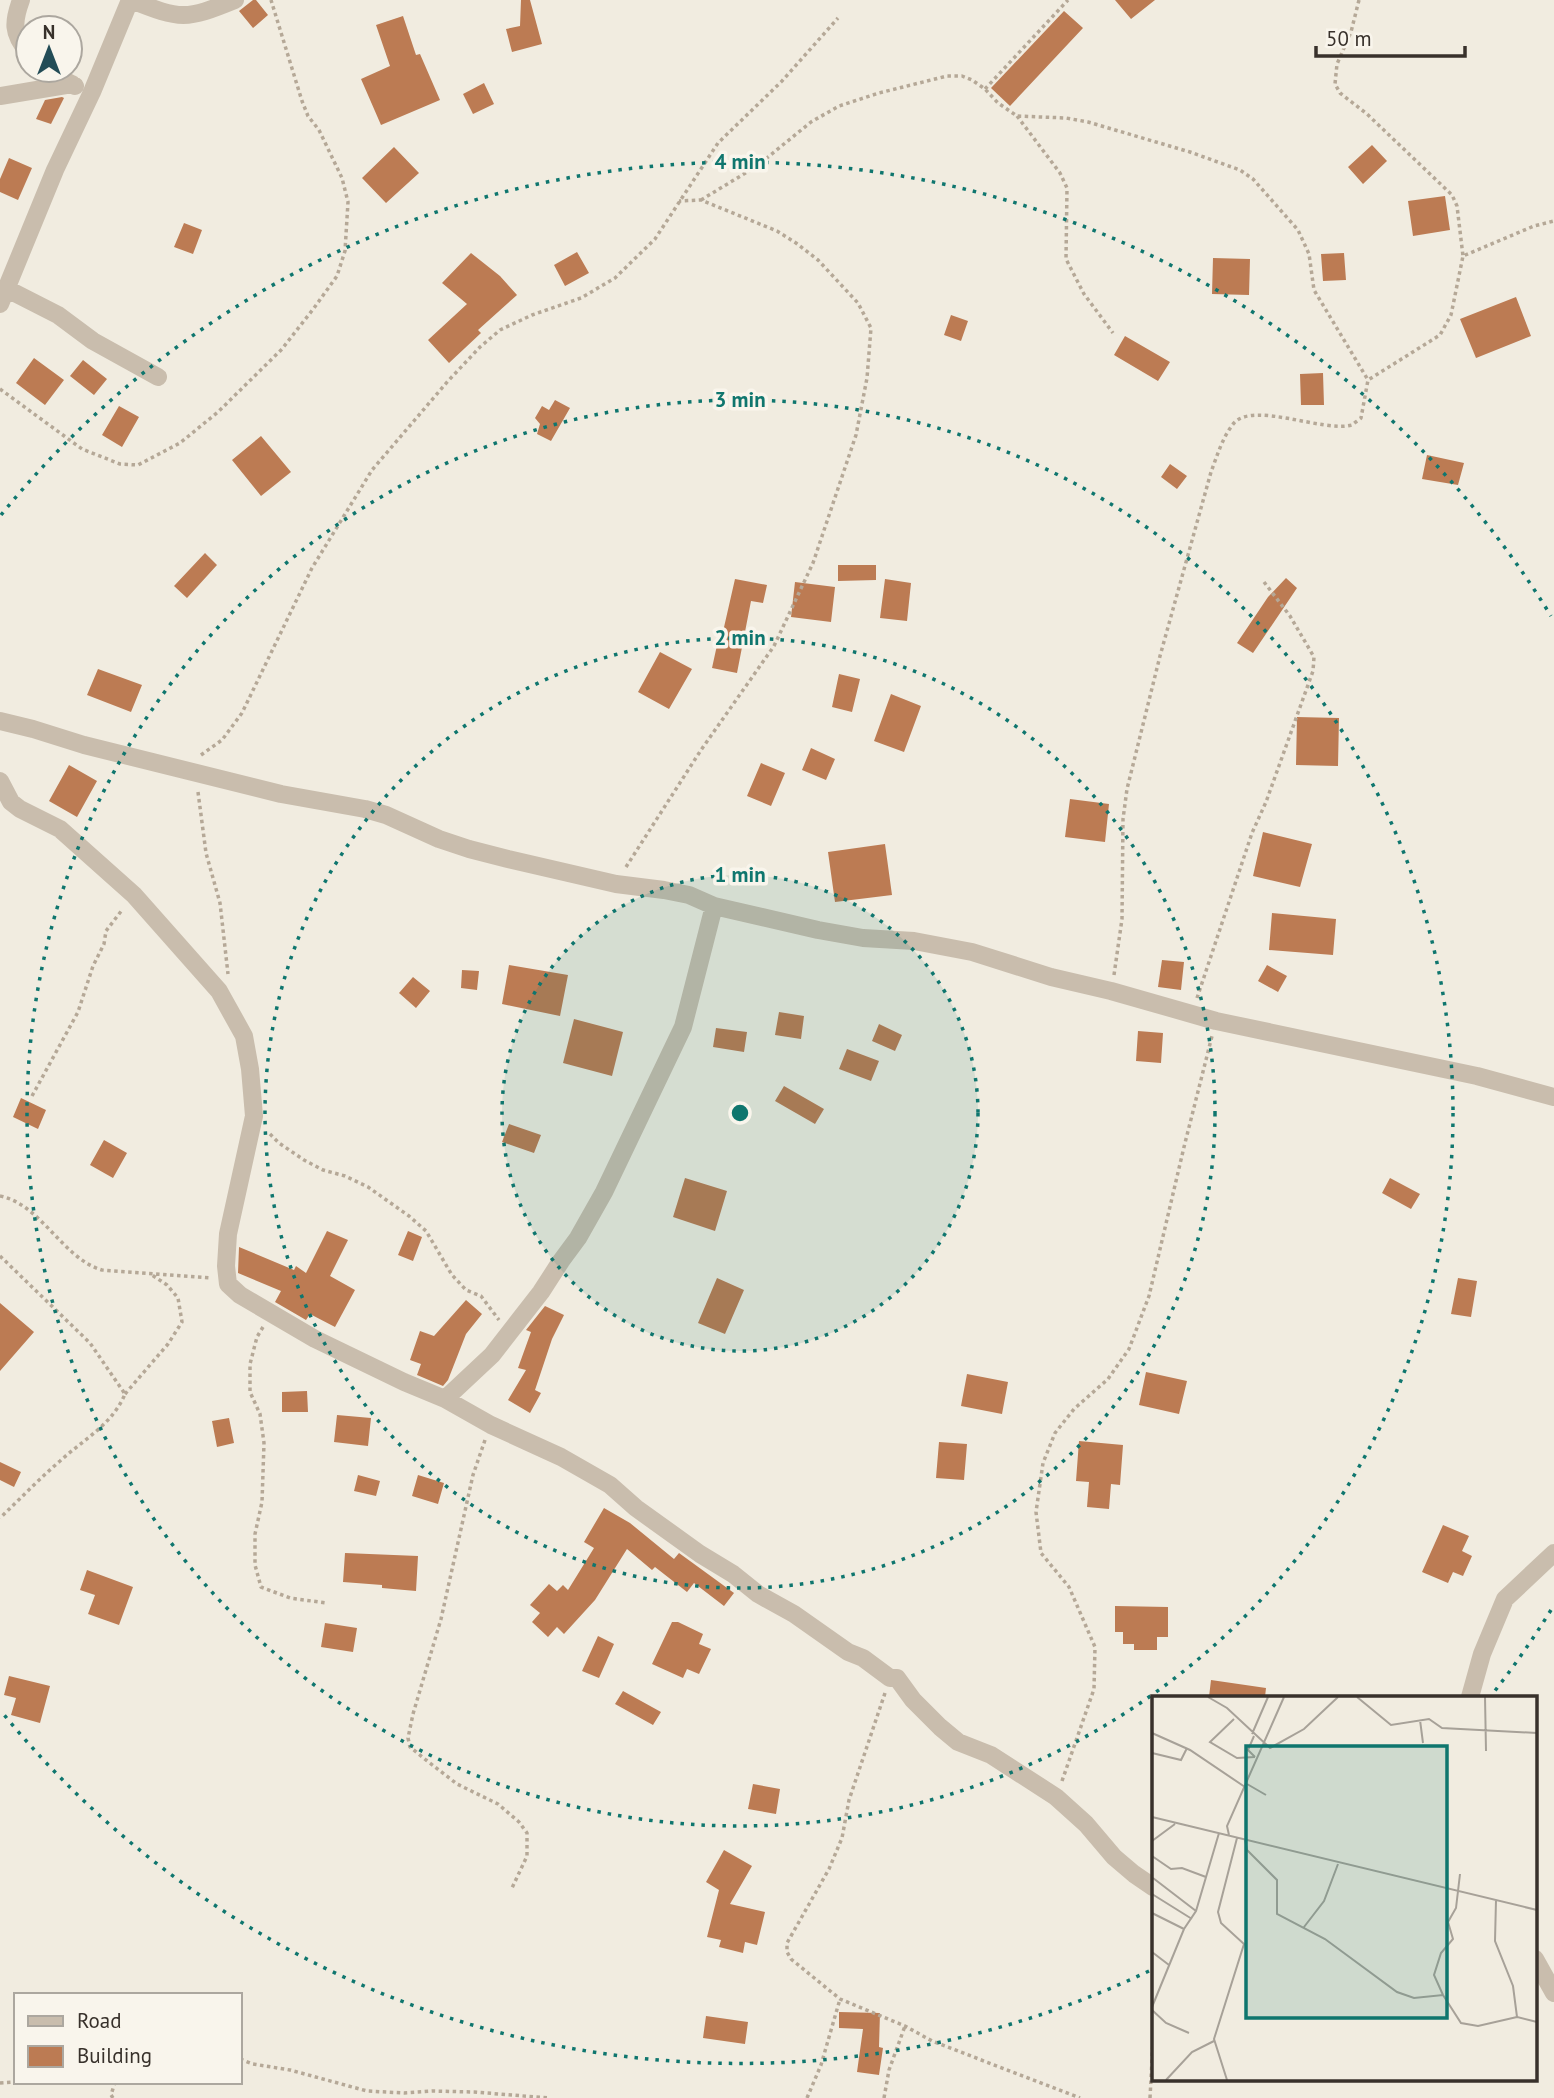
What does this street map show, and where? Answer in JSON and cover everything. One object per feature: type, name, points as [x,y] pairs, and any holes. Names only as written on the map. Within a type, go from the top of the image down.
[{"type":"street","points":[[158,377],[93,341],[58,315],[3,296],[130,0],[165,13],[183,16],[203,13],[235,0]]},
{"type":"street","points":[[0,96],[72,85],[92,92]]},
{"type":"street","points":[[0,721],[98,749],[281,794],[365,809],[469,849],[616,884],[689,895],[714,906],[863,938],[914,941],[972,953],[1216,1021],[1477,1076],[1554,1097]]},
{"type":"street","points":[[0,781],[11,802],[60,829],[134,895],[219,991],[244,1036],[254,1116],[228,1234],[228,1284],[240,1295],[315,1339],[445,1399],[491,1425],[561,1457],[610,1485],[636,1508],[758,1594],[794,1614],[890,1678],[897,1678],[913,1700],[958,1742],[991,1755],[1056,1797],[1086,1824],[1114,1857],[1152,1885]]},
{"type":"street","points":[[445,1399],[483,1364],[509,1333],[578,1238],[683,1027],[714,906]]},
{"type":"street","points":[[1470,1696],[1482,1654],[1505,1599],[1554,1553]]},
{"type":"street","points":[[1536,1961],[1554,1993]]},
{"type":"path","points":[[0,389],[82,449],[120,464],[138,465],[180,443],[218,412],[282,349],[337,276],[345,251],[348,202],[342,178],[302,101],[271,0]]},
{"type":"path","points":[[985,89],[1068,0]]},
{"type":"path","points":[[1359,0],[1351,32],[1337,64],[1335,84],[1340,93],[1367,114],[1452,195],[1457,206],[1463,256],[1451,315],[1440,335],[1368,380]]},
{"type":"path","points":[[178,768],[222,740],[242,713],[312,568],[372,470],[448,381],[500,330],[532,315],[581,298],[615,278],[654,239],[718,143],[782,80],[838,18]]},
{"type":"path","points":[[701,200],[757,166],[811,122],[839,106],[947,76],[962,76],[985,89],[998,103],[1017,116],[1060,173],[1067,188],[1066,259],[1084,294],[1113,333]]},
{"type":"path","points":[[1017,116],[1066,118],[1088,122],[1190,152],[1240,170],[1253,179],[1297,230],[1309,254],[1314,290],[1368,380],[1361,418],[1353,425],[1331,425],[1252,414],[1236,421],[1221,445],[1211,472],[1160,656],[1127,789],[1122,919],[1111,991]]},
{"type":"path","points":[[616,884],[701,750],[774,646],[818,551],[856,435],[867,378],[871,328],[859,303],[818,260],[777,231],[701,200],[679,201]]},
{"type":"path","points":[[1463,256],[1534,226],[1554,221]]},
{"type":"path","points":[[1192,1013],[1252,832],[1266,802],[1313,671],[1314,657],[1290,616],[1264,582]]},
{"type":"path","points":[[196,772],[206,853],[220,903],[228,976]]},
{"type":"path","points":[[32,1096],[78,1012],[93,966],[104,944],[106,931],[134,895]]},
{"type":"path","points":[[1056,1797],[1094,1689],[1095,1647],[1069,1587],[1041,1553],[1037,1511],[1043,1463],[1055,1433],[1074,1409],[1108,1379],[1129,1349],[1149,1296],[1216,1021]]},
{"type":"path","points":[[254,1116],[279,1143],[303,1160],[368,1187],[409,1216],[426,1231],[452,1275],[466,1290],[481,1296],[509,1333]]},
{"type":"path","points":[[0,1196],[10,1198],[34,1215],[88,1266],[102,1270],[227,1279]]},
{"type":"path","points":[[0,1256],[90,1343],[125,1394]]},
{"type":"path","points":[[0,1518],[62,1459],[104,1426],[125,1394],[168,1344],[182,1322],[178,1298],[167,1285],[150,1274]]},
{"type":"path","points":[[271,1313],[257,1337],[250,1364],[250,1392],[260,1414],[264,1443],[262,1502],[255,1534],[255,1565],[261,1587],[290,1598],[326,1603]]},
{"type":"path","points":[[491,1425],[473,1475],[441,1619],[408,1738],[410,1748],[457,1784],[498,1804],[519,1822],[527,1833],[527,1856],[512,1888]]},
{"type":"path","points":[[890,1678],[849,1800],[842,1838],[829,1869],[787,1943],[787,1952],[840,1999],[905,2026],[932,2041],[1080,2098]]},
{"type":"path","points":[[807,2098],[821,2065],[840,1999]]},
{"type":"path","points":[[884,2098],[889,2070],[905,2026]]},
{"type":"path","points":[[242,2060],[367,2091],[474,2092],[548,2098]]},
{"type":"path","points":[[1150,2098],[1152,2060]]},
{"type":"building","points":[[256,0],[268,15],[253,28],[239,11]]},
{"type":"building","points":[[521,0],[530,0],[542,44],[512,52],[506,29],[520,26]]},
{"type":"building","points":[[1115,0],[1155,0],[1131,19]]},
{"type":"building","points":[[1064,11],[1083,28],[1010,106],[991,88]]},
{"type":"building","points":[[403,16],[416,55],[420,54],[440,100],[381,125],[361,79],[390,66],[376,25]]},
{"type":"building","points":[[484,83],[494,104],[473,114],[463,94]]},
{"type":"building","points":[[64,98],[51,124],[36,119],[45,100]]},
{"type":"building","points":[[1372,145],[1387,161],[1363,184],[1348,167]]},
{"type":"building","points":[[394,147],[419,173],[386,203],[362,178]]},
{"type":"building","points":[[9,158],[32,168],[18,200],[0,192],[0,179]]},
{"type":"building","points":[[1445,196],[1450,230],[1413,236],[1408,201]]},
{"type":"building","points":[[184,223],[202,230],[193,254],[174,247]]},
{"type":"building","points":[[577,252],[589,273],[565,286],[554,265]]},
{"type":"building","points":[[471,253],[500,276],[517,295],[478,330],[481,333],[449,363],[428,340],[467,304],[442,283]]},
{"type":"building","points":[[1344,253],[1346,280],[1323,281],[1321,254]]},
{"type":"building","points":[[1213,258],[1250,259],[1249,295],[1212,294]]},
{"type":"building","points":[[1516,297],[1531,336],[1476,358],[1460,319]]},
{"type":"building","points":[[951,315],[968,321],[961,341],[944,335]]},
{"type":"building","points":[[1125,336],[1170,362],[1158,381],[1114,355]]},
{"type":"building","points":[[34,358],[64,380],[45,405],[16,383]]},
{"type":"building","points":[[83,360],[107,379],[94,395],[70,376]]},
{"type":"building","points":[[1323,373],[1324,405],[1301,405],[1300,374]]},
{"type":"building","points":[[555,400],[570,408],[551,441],[537,434],[540,424],[535,418],[542,406],[549,410]]},
{"type":"building","points":[[119,406],[139,417],[122,447],[102,435]]},
{"type":"building","points":[[261,436],[291,472],[261,496],[232,460]]},
{"type":"building","points":[[1427,455],[1464,463],[1458,485],[1422,479]]},
{"type":"building","points":[[1170,464],[1187,476],[1177,489],[1161,477]]},
{"type":"building","points":[[205,553],[217,565],[187,598],[174,586]]},
{"type":"building","points":[[838,565],[876,565],[876,580],[838,581]]},
{"type":"building","points":[[1286,578],[1297,588],[1253,653],[1237,643],[1268,597]]},
{"type":"building","points":[[735,579],[767,585],[763,603],[751,601],[737,673],[712,668]]},
{"type":"building","points":[[885,579],[911,583],[907,621],[880,618]]},
{"type":"building","points":[[795,582],[835,587],[831,622],[791,617]]},
{"type":"building","points":[[660,652],[692,669],[669,709],[638,692]]},
{"type":"building","points":[[98,669],[142,685],[131,712],[87,695]]},
{"type":"building","points":[[839,674],[860,679],[852,712],[832,707]]},
{"type":"building","points":[[891,694],[921,706],[904,752],[874,741]]},
{"type":"building","points":[[1297,717],[1339,718],[1338,766],[1296,765]]},
{"type":"building","points":[[811,748],[835,759],[826,780],[802,770]]},
{"type":"building","points":[[761,763],[785,773],[771,806],[747,796]]},
{"type":"building","points":[[69,765],[97,781],[77,817],[49,801]]},
{"type":"building","points":[[1070,799],[1109,804],[1105,842],[1065,837]]},
{"type":"building","points":[[1263,832],[1312,844],[1300,887],[1253,876]]},
{"type":"building","points":[[885,844],[892,895],[835,902],[828,852]]},
{"type":"building","points":[[1272,913],[1336,919],[1333,955],[1269,950]]},
{"type":"building","points":[[1162,960],[1184,962],[1181,990],[1158,987]]},
{"type":"building","points":[[509,965],[568,975],[560,1016],[502,1004]]},
{"type":"building","points":[[1267,965],[1287,976],[1278,992],[1258,981]]},
{"type":"building","points":[[462,970],[479,971],[477,990],[461,988]]},
{"type":"building","points":[[413,977],[430,991],[416,1008],[399,993]]},
{"type":"building","points":[[779,1012],[804,1016],[801,1039],[775,1035]]},
{"type":"building","points":[[574,1019],[623,1032],[612,1076],[563,1063]]},
{"type":"building","points":[[879,1024],[902,1035],[895,1051],[872,1041]]},
{"type":"building","points":[[716,1028],[747,1032],[744,1052],[713,1047]]},
{"type":"building","points":[[1138,1031],[1163,1033],[1161,1063],[1136,1061]]},
{"type":"building","points":[[847,1049],[879,1061],[871,1081],[839,1069]]},
{"type":"building","points":[[784,1086],[824,1109],[815,1124],[775,1101]]},
{"type":"building","points":[[21,1098],[46,1110],[38,1129],[13,1117]]},
{"type":"building","points":[[509,1124],[541,1135],[534,1153],[502,1142]]},
{"type":"building","points":[[104,1140],[127,1153],[113,1178],[90,1165]]},
{"type":"building","points":[[685,1178],[727,1191],[715,1231],[673,1217]]},
{"type":"building","points":[[1390,1178],[1420,1194],[1411,1209],[1382,1193]]},
{"type":"building","points":[[327,1231],[348,1240],[330,1276],[355,1290],[335,1327],[310,1314],[306,1320],[275,1302],[281,1291],[238,1273],[239,1247],[294,1270],[296,1266],[306,1273]]},
{"type":"building","points":[[408,1231],[422,1237],[413,1261],[398,1255]]},
{"type":"building","points":[[717,1278],[744,1290],[725,1334],[698,1323]]},
{"type":"building","points":[[1458,1278],[1477,1281],[1471,1317],[1451,1314]]},
{"type":"building","points":[[466,1300],[482,1314],[466,1334],[448,1380],[443,1386],[417,1375],[421,1364],[410,1360],[420,1331],[434,1336]]},
{"type":"building","points":[[0,1303],[34,1332],[0,1371]]},
{"type":"building","points":[[545,1306],[564,1315],[552,1339],[535,1390],[541,1393],[530,1413],[508,1400],[526,1370],[518,1368],[531,1332],[526,1330]]},
{"type":"building","points":[[1146,1372],[1187,1381],[1179,1414],[1139,1405]]},
{"type":"building","points":[[967,1374],[1008,1382],[1002,1414],[961,1406]]},
{"type":"building","points":[[307,1391],[308,1412],[282,1412],[282,1392]]},
{"type":"building","points":[[337,1415],[371,1418],[368,1446],[334,1442]]},
{"type":"building","points":[[229,1418],[234,1443],[217,1447],[212,1421]]},
{"type":"building","points":[[1079,1441],[1123,1445],[1120,1485],[1111,1484],[1109,1509],[1087,1507],[1089,1482],[1076,1481]]},
{"type":"building","points":[[939,1442],[967,1444],[964,1480],[936,1478]]},
{"type":"building","points":[[0,1462],[21,1472],[14,1487],[0,1480]]},
{"type":"building","points":[[358,1475],[380,1481],[376,1496],[354,1491]]},
{"type":"building","points":[[418,1475],[444,1483],[438,1504],[412,1496]]},
{"type":"building","points":[[604,1508],[630,1523],[674,1559],[679,1553],[734,1593],[724,1606],[694,1583],[687,1592],[655,1567],[652,1570],[627,1549],[595,1600],[564,1634],[557,1627],[548,1637],[532,1622],[540,1613],[530,1605],[549,1584],[557,1591],[563,1585],[568,1590],[594,1548],[584,1542]]},
{"type":"building","points":[[1443,1525],[1469,1536],[1462,1551],[1472,1556],[1463,1576],[1453,1572],[1448,1583],[1422,1572]]},
{"type":"building","points":[[345,1553],[418,1556],[416,1591],[343,1582]]},
{"type":"building","points":[[87,1570],[133,1587],[119,1625],[88,1614],[95,1595],[80,1590]]},
{"type":"building","points":[[1115,1606],[1168,1607],[1168,1637],[1157,1637],[1157,1650],[1134,1650],[1134,1644],[1123,1644],[1123,1632],[1115,1632]]},
{"type":"building","points":[[672,1622],[678,1622],[703,1634],[699,1644],[711,1649],[699,1674],[687,1669],[683,1678],[652,1664]]},
{"type":"building","points":[[325,1623],[357,1628],[353,1652],[321,1647]]},
{"type":"building","points":[[598,1636],[614,1644],[599,1678],[582,1671]]},
{"type":"building","points":[[9,1676],[50,1686],[40,1723],[11,1715],[16,1698],[4,1695]]},
{"type":"building","points":[[1211,1680],[1266,1688],[1265,1696],[1209,1696]]},
{"type":"building","points":[[623,1691],[661,1712],[653,1725],[615,1704]]},
{"type":"building","points":[[753,1784],[780,1789],[776,1814],[748,1809]]},
{"type":"building","points":[[724,1850],[752,1866],[730,1904],[765,1912],[757,1945],[745,1942],[743,1953],[719,1947],[721,1940],[707,1937],[719,1890],[706,1882]]},
{"type":"building","points":[[839,2012],[880,2013],[879,2047],[883,2048],[879,2075],[857,2072],[863,2029],[839,2028]]},
{"type":"building","points":[[706,2016],[748,2022],[745,2044],[703,2038]]}]
